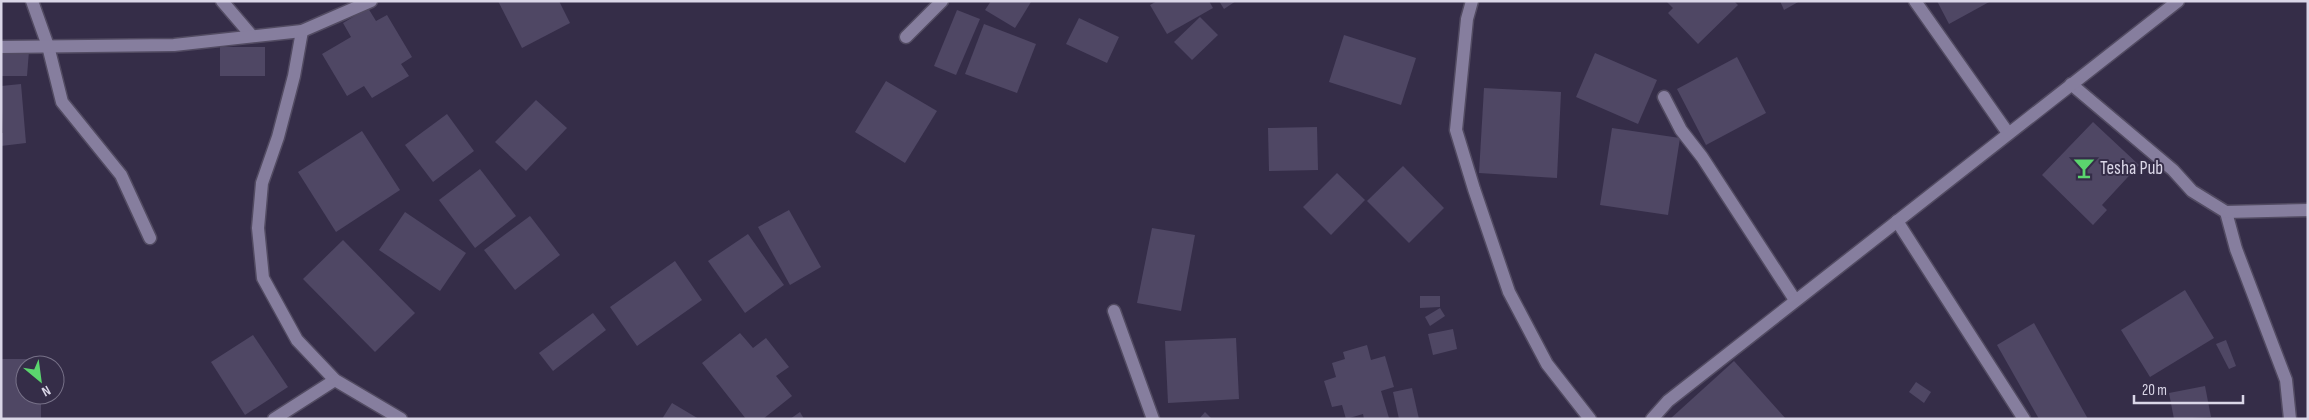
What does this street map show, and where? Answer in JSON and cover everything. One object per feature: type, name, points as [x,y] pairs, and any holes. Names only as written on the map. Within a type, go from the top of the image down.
[{"type":"street","points":[[32,1],[48,46],[62,102],[121,175],[150,238]]},
{"type":"street","points":[[222,1],[252,36]]},
{"type":"street","points":[[1,47],[174,45],[302,30],[371,1]]},
{"type":"street","points":[[906,37],[942,1]]},
{"type":"street","points":[[1472,1],[1467,19],[1456,130],[1474,189],[1510,292],[1547,364],[1590,419]]},
{"type":"street","points":[[1914,1],[2008,133]]},
{"type":"street","points":[[1652,419],[1668,401],[1795,300],[2178,1]]},
{"type":"street","points":[[302,30],[294,76],[278,137],[262,183],[258,228],[263,278],[297,340],[335,380],[401,419]]},
{"type":"street","points":[[2072,84],[2173,170],[2192,191],[2226,212],[2308,210]]},
{"type":"street","points":[[1664,97],[1681,130],[1702,157],[1795,300]]},
{"type":"street","points":[[2226,212],[2236,248],[2286,380],[2290,419]]},
{"type":"street","points":[[1897,221],[2024,419]]},
{"type":"street","points":[[1114,311],[1152,419]]},
{"type":"street","points":[[274,419],[335,380]]},
{"type":"building","points":[[498,1],[559,1],[570,23],[522,48]]},
{"type":"building","points":[[991,1],[1031,2],[1015,28],[985,10]]},
{"type":"building","points":[[1157,1],[1209,1],[1213,8],[1167,34],[1150,5]]},
{"type":"building","points":[[1219,1],[1236,1],[1224,9]]},
{"type":"building","points":[[1666,1],[1734,1],[1738,5],[1698,44],[1668,13],[1673,8]]},
{"type":"building","points":[[1780,1],[1800,1],[1784,10]]},
{"type":"building","points":[[1937,1],[1991,1],[1949,24]]},
{"type":"building","points":[[368,8],[376,21],[387,15],[412,57],[401,64],[409,76],[372,98],[364,86],[347,96],[322,54],[351,37],[343,23]]},
{"type":"building","points":[[957,10],[980,19],[956,75],[934,66]]},
{"type":"building","points":[[1200,17],[1218,35],[1192,60],[1174,42]]},
{"type":"building","points":[[1079,18],[1119,37],[1107,63],[1066,44]]},
{"type":"building","points":[[984,24],[1036,44],[1017,93],[965,74]]},
{"type":"building","points":[[1344,35],[1416,58],[1401,105],[1329,82]]},
{"type":"building","points":[[220,47],[265,47],[265,76],[220,76]]},
{"type":"building","points":[[1,51],[29,51],[27,76],[1,76]]},
{"type":"building","points":[[1595,53],[1657,80],[1638,124],[1576,97]]},
{"type":"building","points":[[1737,57],[1766,113],[1706,145],[1677,89]]},
{"type":"building","points":[[886,81],[937,111],[905,163],[855,132]]},
{"type":"building","points":[[21,84],[26,143],[1,146],[1,133],[3,133],[1,86]]},
{"type":"building","points":[[1484,88],[1561,92],[1557,178],[1479,173]]},
{"type":"building","points":[[536,100],[567,128],[526,171],[495,142]]},
{"type":"building","points":[[447,114],[474,151],[433,182],[405,145]]},
{"type":"building","points":[[2093,122],[2139,165],[2102,205],[2107,210],[2093,225],[2042,175]]},
{"type":"building","points":[[1317,127],[1318,170],[1269,171],[1268,128]]},
{"type":"building","points":[[1612,128],[1680,138],[1668,215],[1600,205]]},
{"type":"building","points":[[362,131],[400,190],[336,232],[298,172]]},
{"type":"building","points":[[1403,166],[1444,208],[1409,243],[1367,201]]},
{"type":"building","points":[[480,169],[516,216],[475,248],[439,200]]},
{"type":"building","points":[[1337,173],[1365,200],[1331,235],[1303,207]]},
{"type":"building","points":[[789,210],[821,267],[790,285],[758,227]]},
{"type":"building","points":[[405,212],[466,253],[440,291],[379,250]]},
{"type":"building","points":[[530,216],[560,255],[515,290],[484,250]]},
{"type":"building","points":[[1152,228],[1195,235],[1181,311],[1137,303]]},
{"type":"building","points":[[748,234],[784,285],[745,313],[708,261]]},
{"type":"building","points":[[343,240],[415,313],[375,352],[303,279]]},
{"type":"building","points":[[675,261],[702,300],[637,346],[610,307]]},
{"type":"building","points":[[2185,290],[2214,338],[2150,377],[2121,330]]},
{"type":"building","points":[[1420,296],[1440,296],[1440,307],[1420,308]]},
{"type":"building","points":[[1440,308],[1445,316],[1430,326],[1425,317]]},
{"type":"building","points":[[593,313],[606,330],[553,371],[539,353]]},
{"type":"building","points":[[2034,323],[2088,419],[2039,419],[1997,345]]},
{"type":"building","points":[[1453,329],[1457,349],[1433,355],[1428,334]]},
{"type":"building","points":[[740,333],[753,348],[766,338],[789,367],[776,376],[792,396],[763,419],[746,419],[702,363]]},
{"type":"building","points":[[253,335],[288,387],[245,415],[211,362]]},
{"type":"building","points":[[1236,338],[1239,399],[1168,403],[1165,341]]},
{"type":"building","points":[[2226,340],[2236,366],[2229,369],[2216,344]]},
{"type":"building","points":[[1367,345],[1371,360],[1385,356],[1394,387],[1381,391],[1389,418],[1364,419],[1363,414],[1346,419],[1342,405],[1332,407],[1324,381],[1336,377],[1332,363],[1345,359],[1343,352]]},
{"type":"building","points":[[1,359],[15,359],[15,405],[41,405],[41,419],[1,419]]},
{"type":"building","points":[[1734,361],[1786,419],[1670,419]]},
{"type":"building","points":[[1916,382],[1931,392],[1924,403],[1909,392]]},
{"type":"building","points":[[2205,386],[2211,417],[2174,419],[2169,393]]},
{"type":"building","points":[[1412,388],[1419,419],[1399,419],[1393,392]]},
{"type":"building","points":[[672,403],[699,419],[662,419]]},
{"type":"building","points":[[800,412],[804,419],[790,419]]},
{"type":"building","points":[[1205,412],[1212,419],[1199,419]]},
{"type":"place","name":"Tesha Pub","points":[[2084,168]]}]
